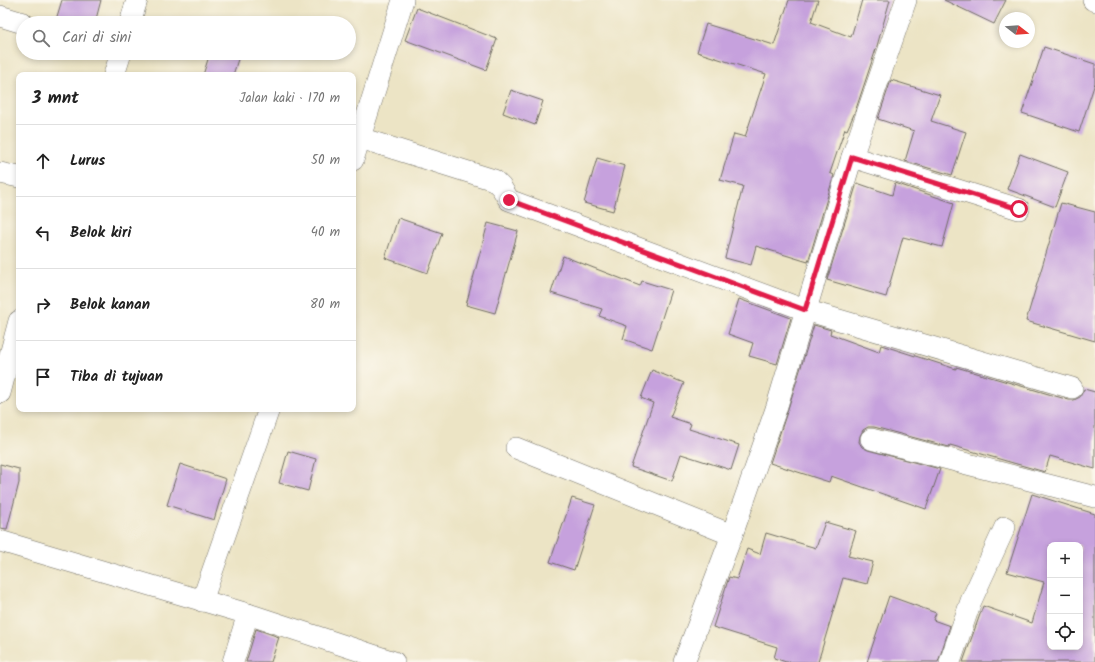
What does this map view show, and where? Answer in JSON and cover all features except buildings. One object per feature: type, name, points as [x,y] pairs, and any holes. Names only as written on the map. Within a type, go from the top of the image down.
[{"type":"street","points":[[132,16],[137,0]]},
{"type":"street","points":[[356,151],[403,0]]},
{"type":"street","points":[[684,662],[732,535],[776,409],[852,157],[906,0]]},
{"type":"street","points":[[0,16],[16,21]]},
{"type":"street","points":[[115,72],[119,60]]},
{"type":"street","points":[[360,138],[494,180],[509,200],[805,310],[1072,388]]},
{"type":"street","points":[[852,157],[1019,209]]},
{"type":"street","points":[[0,173],[16,176]]},
{"type":"street","points":[[0,393],[16,332]]},
{"type":"street","points":[[202,600],[268,412]]},
{"type":"street","points":[[871,439],[1095,497]]},
{"type":"street","points":[[516,448],[732,535]]},
{"type":"street","points":[[950,662],[971,601],[1005,527]]},
{"type":"street","points":[[0,542],[248,614],[394,662]]},
{"type":"street","points":[[233,662],[248,614]]},
{"type":"route","points":[[509,200],[805,310],[852,157],[1019,209]]}]
